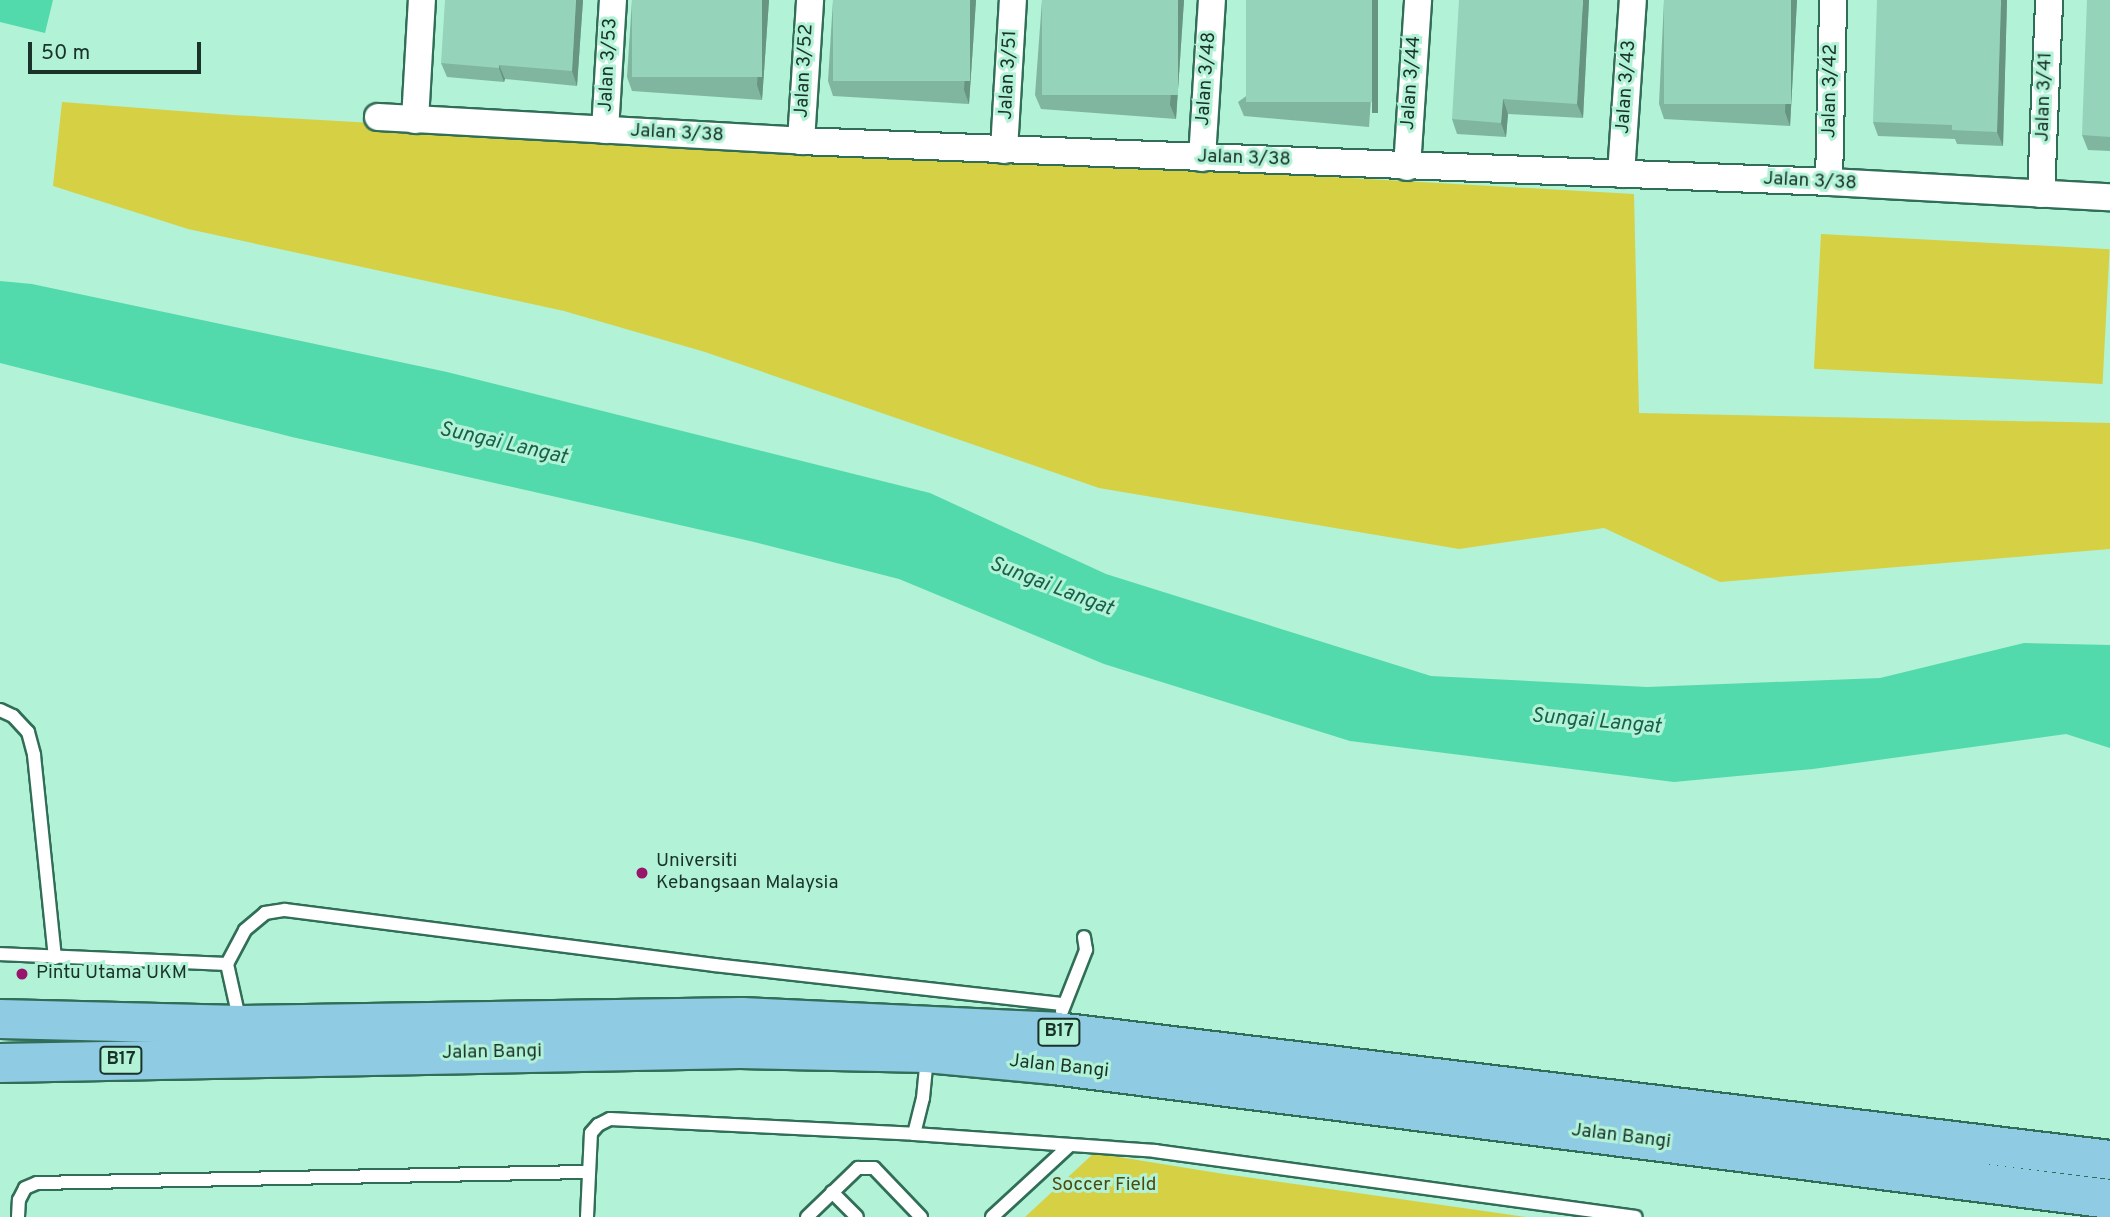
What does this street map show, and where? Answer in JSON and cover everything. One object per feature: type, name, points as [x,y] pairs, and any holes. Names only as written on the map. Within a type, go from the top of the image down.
[{"type":"main road","name":"Jalan Bangi","points":[[0,1019],[241,1025],[742,1017],[1060,1018],[2110,1160]]},
{"type":"main road","name":"Jalan Bangi","points":[[0,1063],[740,1049],[927,1053],[1054,1065],[2110,1199]]},
{"type":"street","points":[[415,120],[422,0]]},
{"type":"street","name":"Jalan 3/53","points":[[605,130],[612,0]]},
{"type":"street","name":"Jalan 3/52","points":[[801,141],[810,0]]},
{"type":"street","name":"Jalan 3/51","points":[[1004,150],[1013,0]]},
{"type":"street","name":"Jalan 3/48","points":[[1202,158],[1212,0]]},
{"type":"street","name":"Jalan 3/44","points":[[1407,167],[1418,0]]},
{"type":"street","name":"Jalan 3/43","points":[[1621,174],[1633,0]]},
{"type":"street","name":"Jalan 3/42","points":[[1829,182],[1833,0]]},
{"type":"street","name":"Jalan 3/41","points":[[2041,194],[2049,0]]},
{"type":"street","name":"Jalan 3/38","points":[[378,117],[801,141],[1829,182],[2110,197]]},
{"type":"lane","points":[[0,710],[13,716],[28,732],[34,755],[55,958]]},
{"type":"lane","points":[[241,1025],[227,964],[246,930],[265,913],[285,910],[714,965],[1060,1018],[1086,950],[1084,937]]},
{"type":"lane","points":[[0,954],[227,964]]},
{"type":"lane","points":[[914,1134],[923,1098],[927,1053]]},
{"type":"lane","points":[[587,1217],[587,1172],[591,1133],[597,1125],[610,1119],[914,1134],[1155,1151],[1635,1217]]},
{"type":"lane","points":[[992,1217],[1069,1146]]},
{"type":"lane","points":[[807,1217],[858,1168],[874,1168],[921,1217]]},
{"type":"lane","points":[[18,1217],[19,1200],[25,1188],[37,1183],[587,1172]]},
{"type":"lane","points":[[832,1192],[857,1217]]},
{"type":"green space","points":[[62,102],[232,115],[1634,194],[1639,413],[2110,423],[2110,549],[1720,582],[1604,528],[1459,549],[1099,488],[705,352],[564,311],[188,229],[53,186]]},
{"type":"green space","points":[[1821,234],[2110,249],[2103,384],[1814,369]]},
{"type":"green space","name":"Soccer Field","points":[[1094,1153],[1224,1174],[1526,1217],[1025,1217]]},
{"type":"water","points":[[0,0],[53,0],[45,33],[0,22]]},
{"type":"water","name":"Sungai Langat","points":[[0,281],[32,284],[447,372],[930,493],[1106,574],[1431,676],[1647,687],[1880,678],[2024,643],[2110,645],[2110,748],[2066,734],[1813,769],[1674,782],[1350,741],[1104,664],[899,579],[750,541],[292,437],[0,363]]},
{"type":"building","points":[[445,0],[576,0],[572,71],[441,63]]},
{"type":"building","points":[[632,0],[762,0],[762,77],[632,77]]},
{"type":"building","points":[[833,0],[970,0],[970,81],[833,81]]},
{"type":"building","points":[[1042,0],[1178,0],[1178,95],[1042,95]]},
{"type":"building","points":[[1246,0],[1372,0],[1372,102],[1246,102]]},
{"type":"building","points":[[1459,0],[1583,0],[1577,104],[1503,99],[1501,123],[1452,119]]},
{"type":"building","points":[[1664,0],[1791,0],[1791,104],[1664,104]]},
{"type":"building","points":[[1877,0],[2001,0],[1997,132],[1952,130],[1952,125],[1873,122]]},
{"type":"building","points":[[2087,0],[2110,0],[2110,137],[2082,135]]},
{"type":"place","name":"Universiti Kebangsaan Malaysia","points":[[642,873]]},
{"type":"place","name":"Pintu Utama UKM","points":[[22,974]]}]
